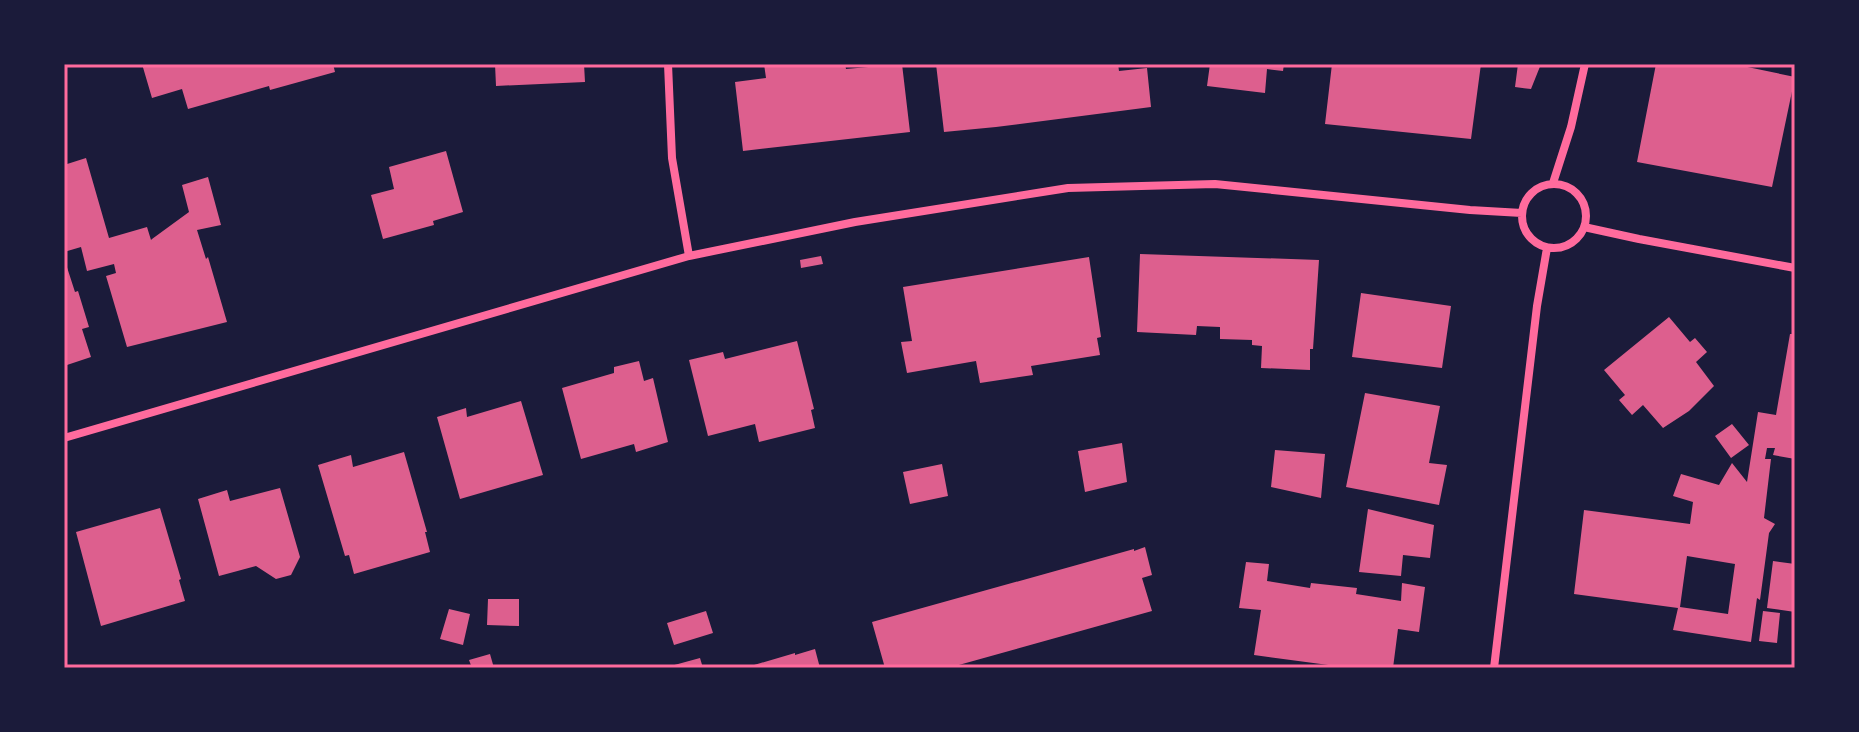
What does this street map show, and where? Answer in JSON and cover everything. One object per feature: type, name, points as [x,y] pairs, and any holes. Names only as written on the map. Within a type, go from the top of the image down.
[{"type":"street","points":[[668,64],[672,158],[689,256]]},
{"type":"street","points":[[1553,183],[1571,127],[1585,64]]},
{"type":"street","points":[[1553,183],[1569,187],[1580,197],[1587,211],[1584,227],[1576,240],[1562,247],[1547,248],[1533,241],[1524,228],[1522,213],[1527,198],[1538,187],[1553,183]]},
{"type":"street","points":[[64,438],[689,256],[855,222],[1068,188],[1215,184],[1522,213]]},
{"type":"street","points":[[1584,227],[1795,268]]},
{"type":"street","points":[[1494,668],[1538,295],[1547,248]]},
{"type":"building","points":[[142,64],[333,64],[335,72],[270,90],[269,86],[188,109],[182,89],[152,98]]},
{"type":"building","points":[[495,64],[584,64],[585,82],[496,86]]},
{"type":"building","points":[[764,64],[845,64],[846,69],[902,64],[910,132],[743,151],[735,82],[766,78]]},
{"type":"building","points":[[936,64],[1118,64],[1119,71],[1147,68],[1151,107],[944,132]]},
{"type":"building","points":[[1210,64],[1284,64],[1283,71],[1267,69],[1265,93],[1207,86]]},
{"type":"building","points":[[1332,64],[1481,64],[1471,139],[1325,124]]},
{"type":"building","points":[[1518,64],[1541,64],[1531,89],[1515,87]]},
{"type":"building","points":[[1656,64],[1733,64],[1795,77],[1772,187],[1637,162]]},
{"type":"building","points":[[446,151],[463,212],[433,221],[434,225],[383,239],[371,195],[394,189],[389,167]]},
{"type":"building","points":[[86,158],[109,238],[147,227],[151,240],[189,212],[182,185],[208,177],[221,225],[197,230],[227,322],[127,347],[106,276],[116,273],[114,264],[87,271],[81,247],[64,252],[64,165]]},
{"type":"building","points":[[1140,254],[1319,260],[1310,370],[1261,368],[1262,346],[1252,345],[1252,340],[1220,339],[1220,327],[1197,326],[1196,335],[1137,332]]},
{"type":"building","points":[[821,256],[823,264],[801,268],[800,260]]},
{"type":"building","points":[[1089,257],[1101,337],[1097,338],[1100,355],[1031,366],[1033,375],[980,383],[976,361],[907,373],[901,342],[912,341],[903,287]]},
{"type":"building","points":[[64,258],[89,327],[82,329],[91,357],[64,366]]},
{"type":"building","points":[[1361,293],[1451,306],[1442,368],[1352,357]]},
{"type":"building","points":[[1669,317],[1690,342],[1695,338],[1707,352],[1696,362],[1714,386],[1689,411],[1663,428],[1643,405],[1632,415],[1619,400],[1625,395],[1604,370]]},
{"type":"building","points":[[1790,334],[1795,334],[1795,459],[1773,455],[1775,448],[1767,448],[1765,459],[1771,459],[1764,518],[1775,524],[1769,533],[1751,642],[1673,630],[1678,608],[1574,594],[1584,510],[1690,524],[1693,502],[1673,496],[1681,474],[1719,485],[1732,463],[1747,482],[1758,412],[1776,415]],"holes":[[[1687,556],[1735,564],[1728,614],[1680,607]]]},
{"type":"building","points":[[797,341],[814,409],[811,410],[815,428],[759,442],[755,424],[708,436],[689,360],[723,352],[725,359]]},
{"type":"building","points":[[639,361],[644,381],[653,378],[668,442],[636,452],[634,444],[581,459],[562,388],[614,373],[614,367]]},
{"type":"building","points":[[1365,393],[1440,406],[1429,463],[1447,465],[1439,505],[1346,487]]},
{"type":"building","points":[[521,401],[543,475],[460,499],[437,417],[466,408],[467,417]]},
{"type":"building","points":[[1732,424],[1749,445],[1731,458],[1715,436]]},
{"type":"building","points":[[1122,443],[1127,482],[1085,492],[1078,451]]},
{"type":"building","points":[[1275,450],[1325,454],[1321,498],[1271,487]]},
{"type":"building","points":[[404,452],[430,552],[354,574],[349,555],[345,556],[318,465],[351,455],[353,467]]},
{"type":"building","points":[[942,464],[948,496],[910,504],[903,472]]},
{"type":"building","points":[[280,488],[300,557],[291,575],[276,579],[256,566],[219,576],[198,499],[227,490],[230,501]]},
{"type":"building","points":[[160,508],[185,601],[101,626],[76,532]]},
{"type":"building","points":[[1368,509],[1434,525],[1430,558],[1403,555],[1401,576],[1359,572]]},
{"type":"building","points":[[1145,547],[1152,575],[1142,578],[1152,611],[948,668],[885,668],[872,622]]},
{"type":"building","points":[[1773,561],[1795,564],[1795,612],[1767,608]]},
{"type":"building","points":[[1246,562],[1269,564],[1267,581],[1310,588],[1311,583],[1357,588],[1356,594],[1401,601],[1402,583],[1425,587],[1419,632],[1398,629],[1393,668],[1351,668],[1254,655],[1261,610],[1239,608]]},
{"type":"building","points":[[488,599],[519,599],[519,626],[487,625]]},
{"type":"building","points":[[449,609],[470,614],[463,645],[440,639]]},
{"type":"building","points":[[706,611],[713,633],[674,645],[667,623]]},
{"type":"building","points":[[1763,611],[1780,613],[1777,643],[1759,641]]},
{"type":"building","points":[[815,649],[820,668],[744,668],[795,653]]},
{"type":"building","points":[[490,654],[494,668],[472,668],[469,660]]},
{"type":"building","points":[[700,658],[703,668],[667,667]]}]
